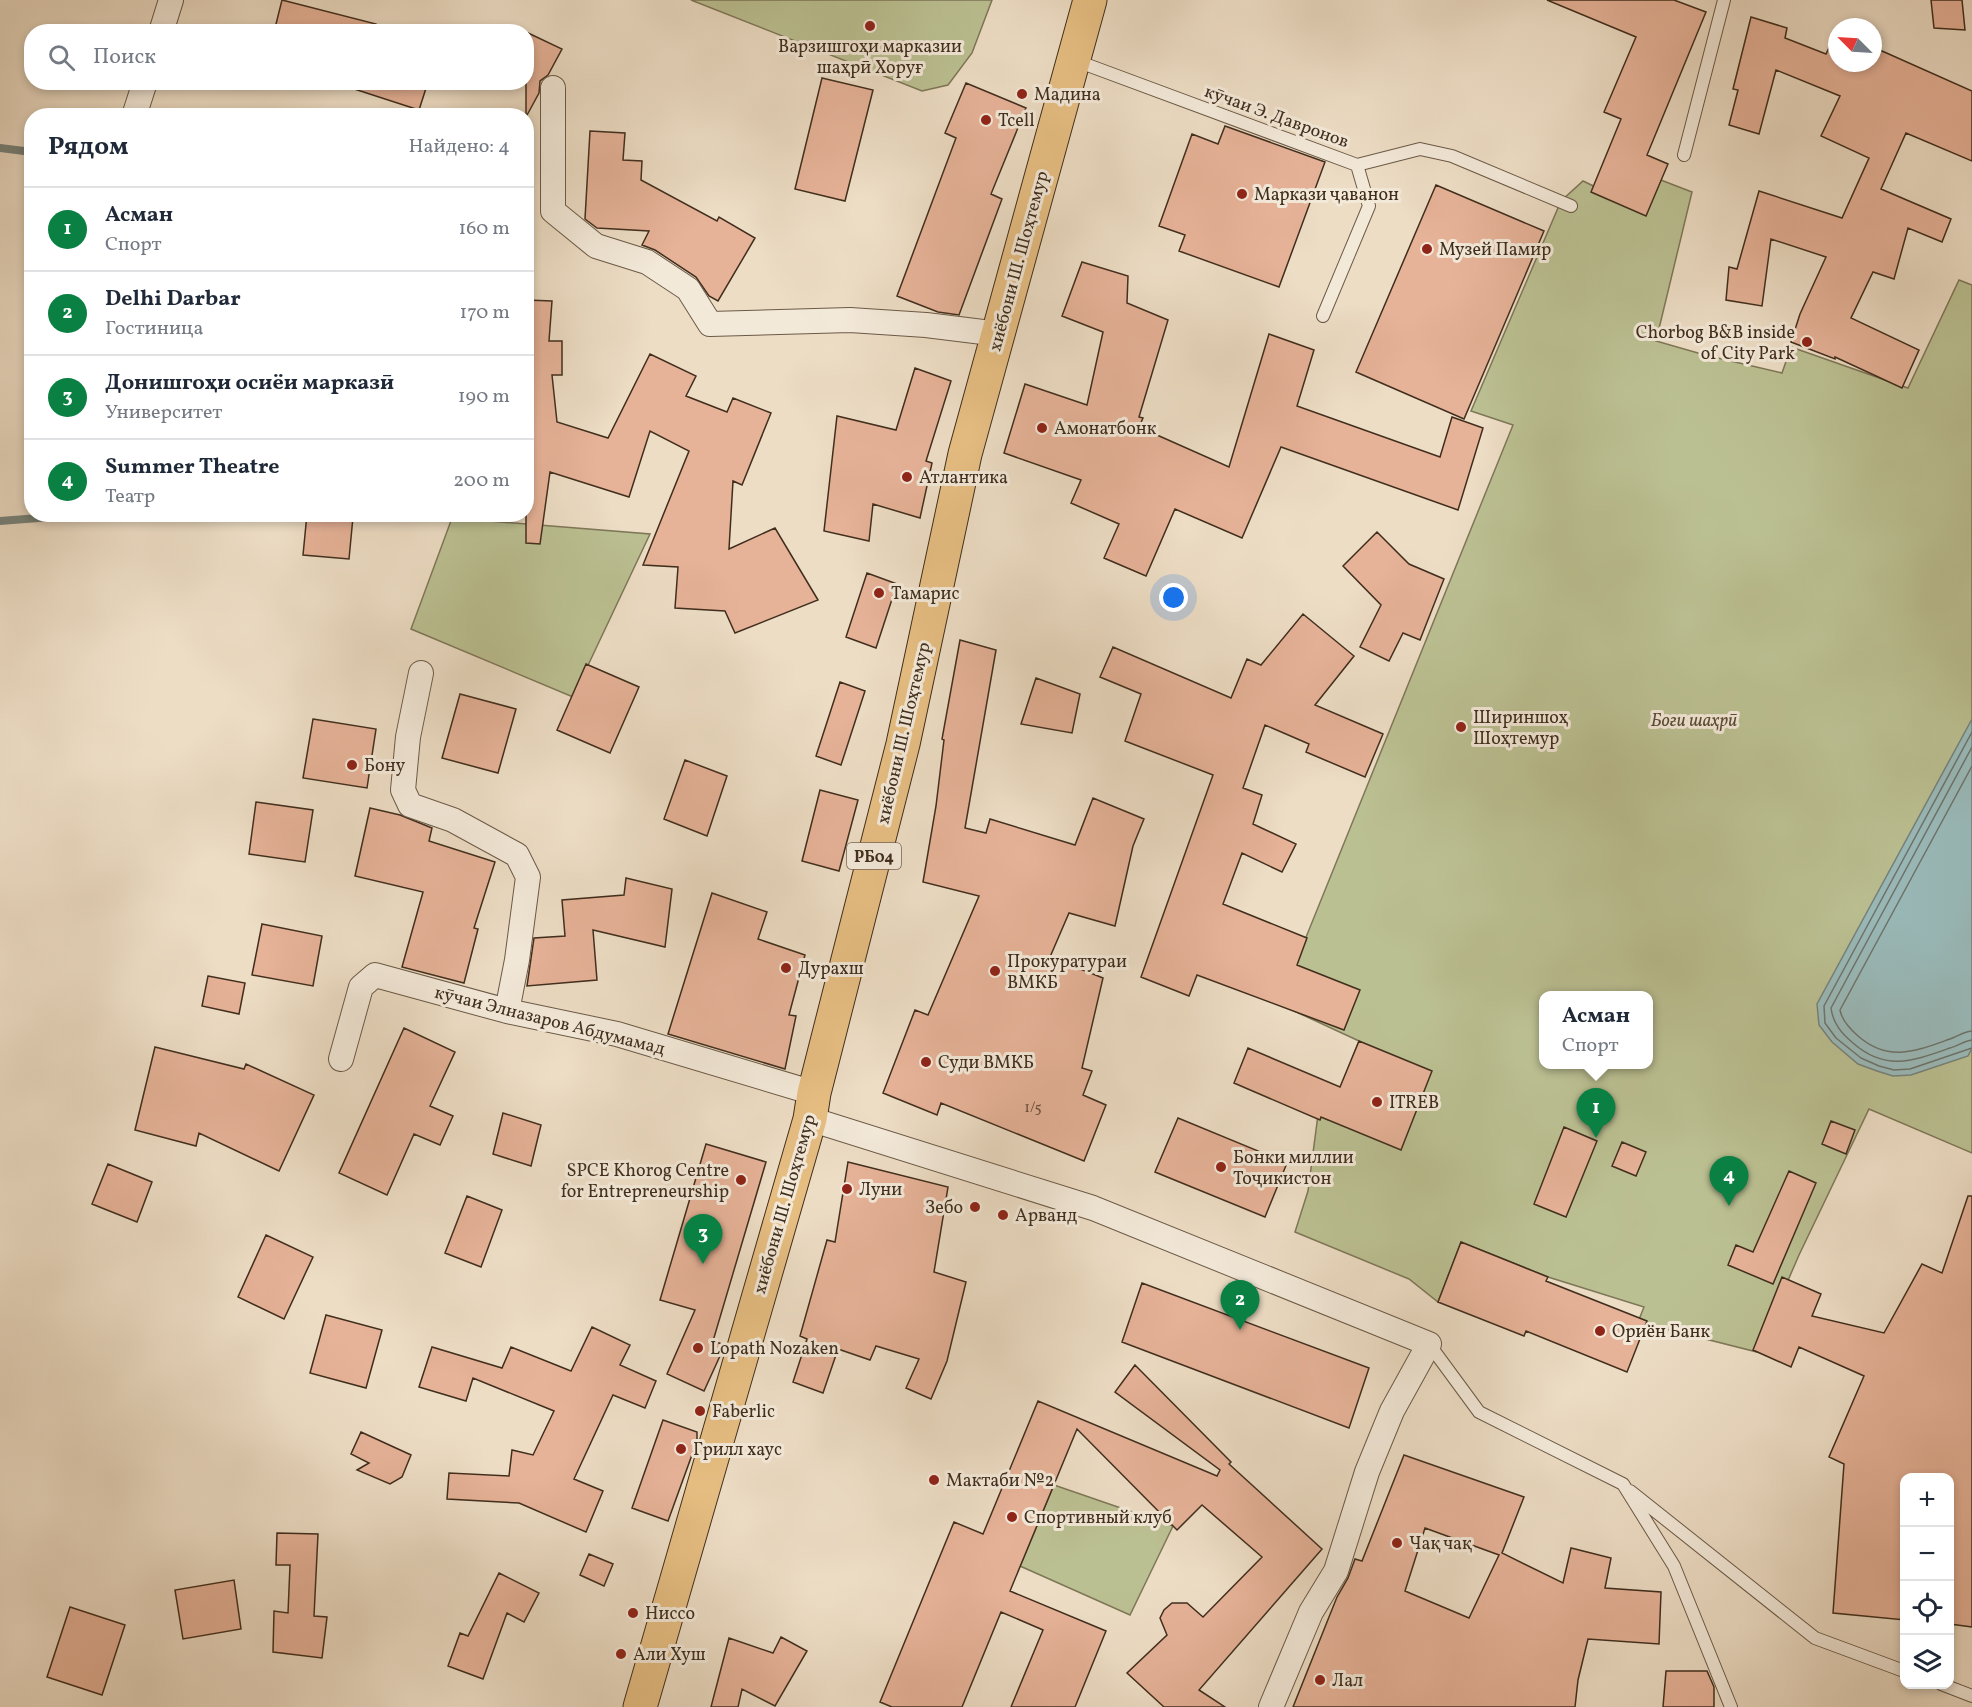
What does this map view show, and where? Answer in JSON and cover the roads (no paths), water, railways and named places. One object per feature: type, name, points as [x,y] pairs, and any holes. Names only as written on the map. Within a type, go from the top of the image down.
[{"type":"main road","name":"хиёбони Ш. Шоҳтемур","points":[[640,1707],[812,1106],[903,744],[965,454],[1090,0]]},
{"type":"street","points":[[164,24],[171,0]]},
{"type":"street","points":[[553,88],[553,211],[596,246],[647,262],[688,290],[710,324],[850,320],[926,325],[999,334]]},
{"type":"street","points":[[137,108],[142,90]]},
{"type":"street","points":[[421,673],[408,737],[403,790],[410,805],[453,820],[517,855],[528,877],[517,960],[507,1011]]},
{"type":"street","name":"кӯчаи Элназаров Абдумамад","points":[[341,1059],[361,987],[375,975],[507,1011],[617,1034],[1093,1208],[1429,1344]]},
{"type":"street","points":[[1271,1707],[1311,1612],[1336,1571],[1367,1472],[1392,1411],[1429,1344]]},
{"type":"lane","points":[[1684,155],[1724,0]]},
{"type":"lane","name":"кӯчаи Э. Давронов","points":[[1073,59],[1357,165],[1420,149],[1452,156],[1571,206]]},
{"type":"lane","points":[[1323,316],[1369,206],[1357,165]]},
{"type":"lane","points":[[1429,1344],[1479,1412],[1623,1484],[1815,1638],[1900,1669]]},
{"type":"lane","points":[[1623,1484],[1674,1566],[1731,1707]]},
{"type":"lane","points":[[1954,1689],[1972,1696]]},
{"type":"water","points":[[1972,719],[1972,1048],[1968,1056],[1911,1075],[1893,1076],[1858,1064],[1832,1042],[1819,1025],[1817,1004]]},
{"type":"waterway","points":[[0,148],[24,151]]},
{"type":"waterway","points":[[0,521],[24,519]]},
{"type":"place","name":"Варзишгоҳи марказии шаҳрӣ Хоруғ","points":[[870,26]]},
{"type":"place","name":"Мадина","points":[[1022,94]]},
{"type":"place","name":"Tcell","points":[[986,120]]},
{"type":"place","name":"Маркази ҷаванон","points":[[1242,194]]},
{"type":"place","name":"Музей Памир","points":[[1427,249]]},
{"type":"place","name":"Chorbog B&B inside of City Park","points":[[1807,342]]},
{"type":"place","name":"Амонатбонк","points":[[1042,428]]},
{"type":"place","name":"Атлантика","points":[[907,477]]},
{"type":"place","name":"Тамарис","points":[[879,593]]},
{"type":"place","name":"Шириншоҳ Шоҳтемур","points":[[1461,727]]},
{"type":"place","name":"Бону","points":[[352,765]]},
{"type":"place","name":"Дурахш","points":[[786,968]]},
{"type":"place","name":"Прокуратураи ВМКБ","points":[[995,971]]},
{"type":"place","name":"Суди ВМКБ","points":[[926,1062]]},
{"type":"place","name":"ITREB","points":[[1377,1102]]},
{"type":"place","name":"Асман","points":[[1596,1138]]},
{"type":"place","name":"Бонки миллии Тоҷикистон","points":[[1221,1167]]},
{"type":"place","name":"SPCE Khorog Centre for Entrepreneurship","points":[[741,1180]]},
{"type":"place","name":"Луни","points":[[847,1189]]},
{"type":"place","name":"Summer Theatre","points":[[1729,1206]]},
{"type":"place","name":"Зебо","points":[[975,1207]]},
{"type":"place","name":"Арванд","points":[[1003,1215]]},
{"type":"place","name":"Донишгоҳи осиёи марказӣ","points":[[703,1264]]},
{"type":"place","name":"Delhi Darbar","points":[[1240,1330]]},
{"type":"place","name":"Ориён Банк","points":[[1600,1331]]},
{"type":"place","name":"Lopath Nozaken","points":[[698,1348]]},
{"type":"place","name":"Faberlic","points":[[700,1411]]},
{"type":"place","name":"Грилл хаус","points":[[681,1449]]},
{"type":"place","name":"Мактаби №2","points":[[934,1480]]},
{"type":"place","name":"Спортивный клуб","points":[[1012,1517]]},
{"type":"place","name":"Чақ чақ","points":[[1397,1543]]},
{"type":"place","name":"Ниссо","points":[[633,1613]]},
{"type":"place","name":"Али Хуш","points":[[621,1654]]},
{"type":"place","name":"Лал","points":[[1320,1680]]},
{"type":"park label","name":"Боғи шаҳрӣ","points":[[1694,720]]}]
